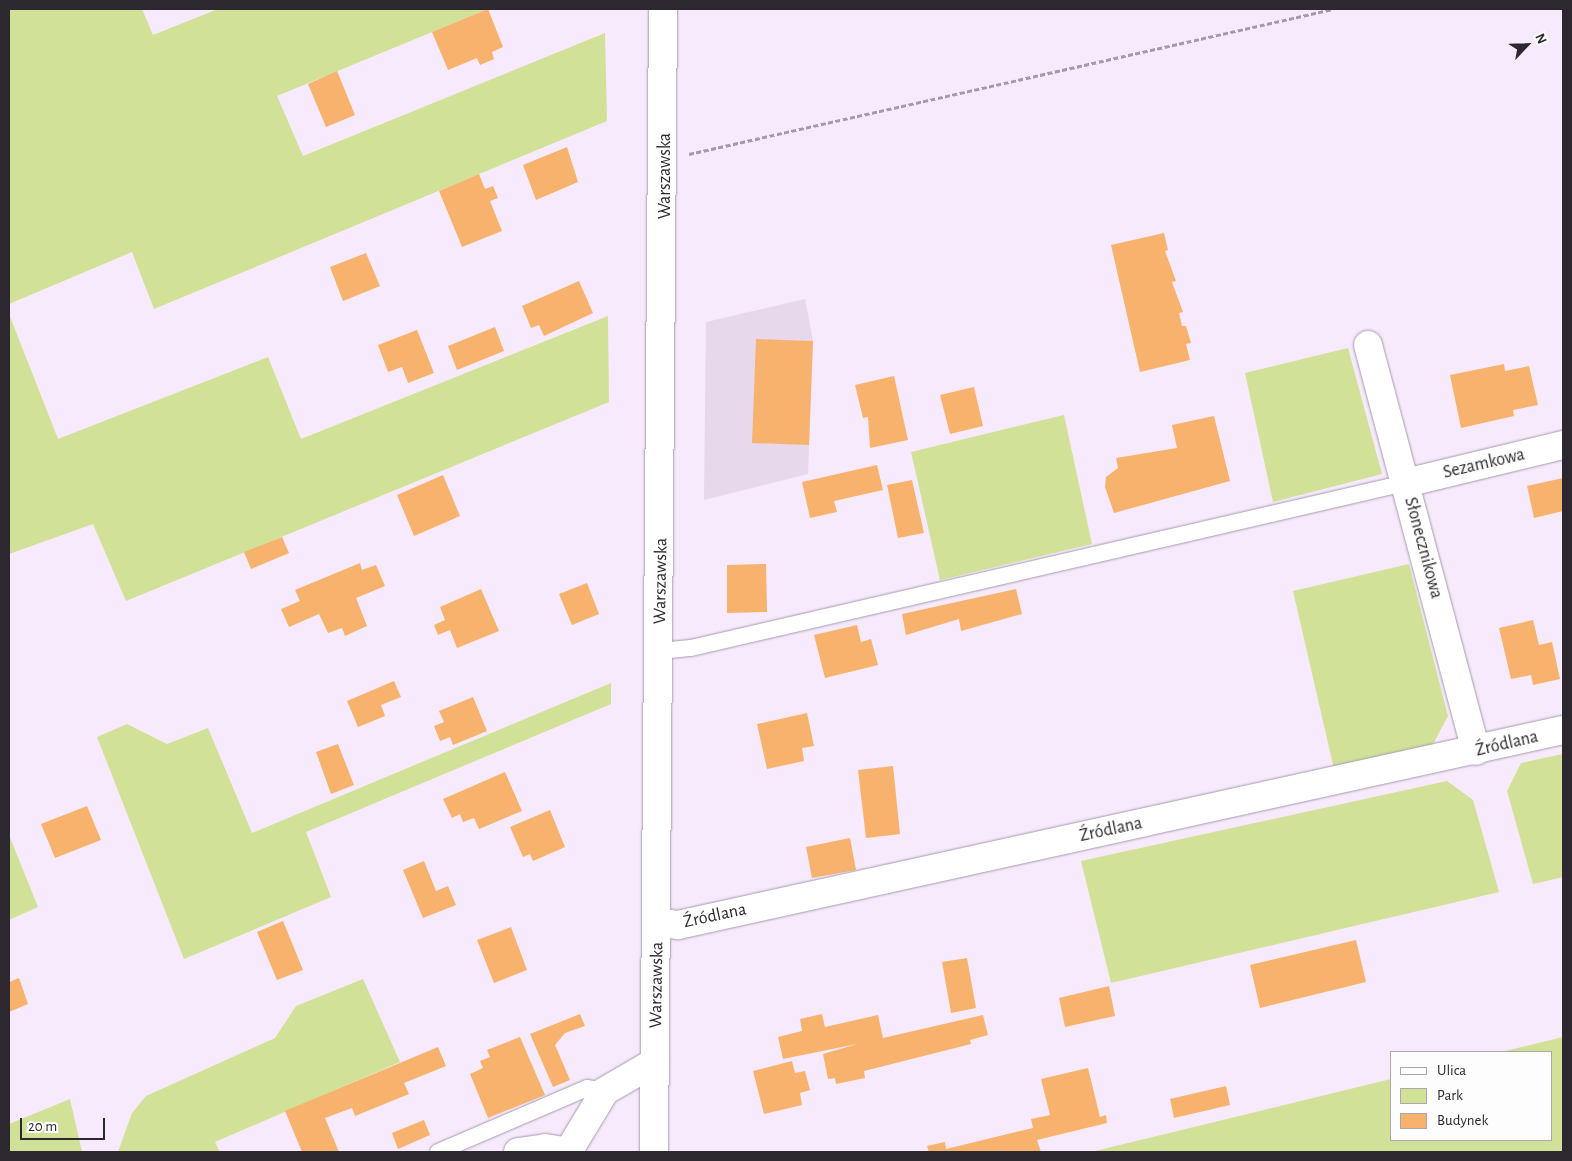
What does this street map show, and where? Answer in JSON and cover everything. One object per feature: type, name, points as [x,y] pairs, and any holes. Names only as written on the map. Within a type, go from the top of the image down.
[{"type":"street","name":"Warszawska","points":[[654,1152],[665,155],[663,9]]},
{"type":"street","name":"Słonecznikowa","points":[[1368,345],[1476,751]]},
{"type":"street","name":"Sezamkowa","points":[[1405,483],[1563,446]]},
{"type":"street","name":"Źródlana","points":[[658,922],[678,925],[1476,751],[1563,730]]},
{"type":"street","points":[[518,1152],[545,1148],[569,1152],[605,1091],[655,1062]]},
{"type":"lane","points":[[660,651],[691,648],[1405,483]]},
{"type":"lane","points":[[438,1152],[587,1088],[605,1091]]},
{"type":"path","points":[[665,155],[697,153],[1333,9]]},
{"type":"shaded area","points":[[805,299],[813,341],[808,474],[704,500],[706,322]]},
{"type":"green space","points":[[9,9],[142,9],[153,35],[218,9],[488,9],[277,96],[303,156],[605,33],[607,121],[154,309],[132,252],[9,304]]},
{"type":"green space","points":[[9,314],[58,439],[268,357],[301,439],[608,316],[609,402],[126,601],[93,524],[9,554]]},
{"type":"green space","points":[[1348,348],[1382,474],[1273,502],[1245,373]]},
{"type":"green space","points":[[1064,415],[1092,544],[940,580],[911,452]]},
{"type":"green space","points":[[1409,564],[1448,716],[1431,748],[1334,769],[1293,591]]},
{"type":"green space","points":[[611,683],[611,704],[306,832],[331,897],[184,959],[97,737],[127,724],[167,744],[208,728],[252,833]]},
{"type":"green space","points":[[1563,754],[1563,877],[1533,884],[1507,791],[1521,763]]},
{"type":"green space","points":[[1447,781],[1473,800],[1499,892],[1111,983],[1081,861]]},
{"type":"green space","points":[[9,835],[38,907],[9,920]]},
{"type":"green space","points":[[363,979],[400,1062],[215,1142],[220,1152],[118,1152],[132,1113],[146,1096],[275,1038],[296,1006]]},
{"type":"green space","points":[[1563,1037],[1563,1152],[1091,1152],[1390,1079],[1390,1141],[1552,1141],[1552,1051],[1505,1051]]},
{"type":"green space","points":[[70,1099],[82,1152],[9,1152],[9,1124]]},
{"type":"building","points":[[488,9],[503,47],[492,52],[494,59],[480,65],[477,58],[448,70],[432,32]]},
{"type":"building","points":[[337,71],[355,115],[326,127],[308,84]]},
{"type":"building","points":[[567,147],[578,182],[536,200],[523,165]]},
{"type":"building","points":[[479,174],[485,189],[493,186],[498,198],[490,201],[502,231],[462,247],[439,191]]},
{"type":"building","points":[[1164,233],[1168,250],[1165,251],[1176,281],[1172,282],[1183,312],[1179,313],[1182,326],[1186,326],[1191,343],[1186,344],[1190,360],[1140,372],[1111,245]]},
{"type":"building","points":[[366,253],[380,286],[343,301],[330,267]]},
{"type":"building","points":[[579,281],[593,313],[544,336],[539,325],[531,328],[522,306]]},
{"type":"building","points":[[495,327],[504,351],[457,370],[448,346]]},
{"type":"building","points":[[417,330],[434,373],[408,383],[402,367],[388,372],[378,345]]},
{"type":"building","points":[[756,339],[813,341],[809,445],[752,443]]},
{"type":"building","points":[[1504,364],[1505,371],[1529,366],[1538,405],[1513,410],[1514,416],[1461,428],[1450,375]]},
{"type":"building","points":[[894,376],[908,440],[870,448],[868,417],[863,418],[855,385]]},
{"type":"building","points":[[974,387],[983,426],[950,434],[940,395]]},
{"type":"building","points":[[1214,416],[1230,481],[1114,513],[1105,487],[1106,477],[1118,468],[1116,458],[1177,448],[1172,425]]},
{"type":"building","points":[[877,465],[883,490],[834,501],[837,512],[810,518],[802,482]]},
{"type":"building","points":[[443,475],[460,516],[414,536],[397,495]]},
{"type":"building","points":[[1563,478],[1563,511],[1534,518],[1527,486]]},
{"type":"building","points":[[912,480],[924,533],[898,538],[887,485]]},
{"type":"building","points":[[282,537],[289,553],[251,569],[244,552]]},
{"type":"building","points":[[360,563],[362,570],[376,565],[385,586],[356,598],[367,626],[345,636],[342,628],[328,633],[319,614],[289,627],[281,609],[300,601],[295,590]]},
{"type":"building","points":[[766,564],[767,612],[727,613],[727,565]]},
{"type":"building","points":[[587,583],[599,614],[572,625],[559,594]]},
{"type":"building","points":[[481,589],[499,631],[457,648],[450,630],[438,635],[434,625],[445,620],[440,607]]},
{"type":"building","points":[[1016,589],[1022,614],[961,631],[959,619],[906,635],[902,614]]},
{"type":"building","points":[[1533,620],[1539,645],[1552,642],[1560,679],[1533,685],[1531,675],[1511,679],[1499,628]]},
{"type":"building","points":[[857,625],[861,642],[871,639],[878,665],[825,678],[814,635]]},
{"type":"building","points":[[394,681],[401,697],[381,705],[385,716],[358,727],[347,701]]},
{"type":"building","points":[[473,697],[487,731],[453,745],[450,737],[440,741],[434,726],[444,722],[439,711]]},
{"type":"building","points":[[807,713],[814,746],[802,748],[804,761],[767,769],[757,724]]},
{"type":"building","points":[[338,744],[354,785],[331,794],[316,752]]},
{"type":"building","points":[[893,766],[900,834],[866,838],[858,770]]},
{"type":"building","points":[[505,772],[522,811],[479,829],[474,818],[463,822],[460,814],[452,818],[443,799]]},
{"type":"building","points":[[87,806],[101,840],[55,858],[41,824]]},
{"type":"building","points":[[550,810],[565,847],[533,861],[530,854],[523,857],[510,827]]},
{"type":"building","points":[[850,838],[856,870],[812,878],[806,847]]},
{"type":"building","points":[[424,861],[436,891],[448,886],[456,905],[423,918],[403,870]]},
{"type":"building","points":[[283,921],[303,970],[277,980],[257,932]]},
{"type":"building","points":[[511,927],[527,970],[494,983],[477,940]]},
{"type":"building","points":[[1356,940],[1366,982],[1260,1008],[1250,965]]},
{"type":"building","points":[[967,958],[976,1008],[951,1013],[942,962]]},
{"type":"building","points":[[19,978],[28,1004],[9,1012],[9,982]]},
{"type":"building","points":[[1109,986],[1115,1016],[1065,1027],[1059,998]]},
{"type":"building","points":[[580,1014],[585,1026],[565,1033],[555,1045],[570,1080],[553,1087],[530,1034]]},
{"type":"building","points":[[822,1014],[825,1027],[878,1015],[883,1038],[983,1015],[988,1035],[970,1040],[971,1044],[864,1071],[865,1078],[836,1084],[835,1078],[828,1079],[823,1054],[857,1044],[783,1059],[778,1037],[802,1031],[800,1019]]},
{"type":"building","points":[[520,1037],[545,1095],[488,1118],[470,1074],[483,1068],[480,1061],[490,1057],[487,1050]]},
{"type":"building","points":[[438,1047],[446,1066],[404,1083],[409,1094],[355,1116],[352,1108],[325,1118],[339,1152],[302,1152],[285,1111]]},
{"type":"building","points":[[792,1061],[795,1073],[805,1071],[810,1090],[800,1093],[802,1105],[764,1114],[753,1071]]},
{"type":"building","points":[[1088,1068],[1100,1117],[1106,1115],[1107,1123],[1037,1140],[1041,1152],[929,1152],[927,1146],[945,1142],[946,1149],[1033,1128],[1031,1119],[1050,1115],[1041,1079]]},
{"type":"building","points":[[1226,1086],[1230,1105],[1174,1118],[1170,1099]]},
{"type":"building","points":[[424,1120],[430,1135],[398,1149],[392,1133]]}]
